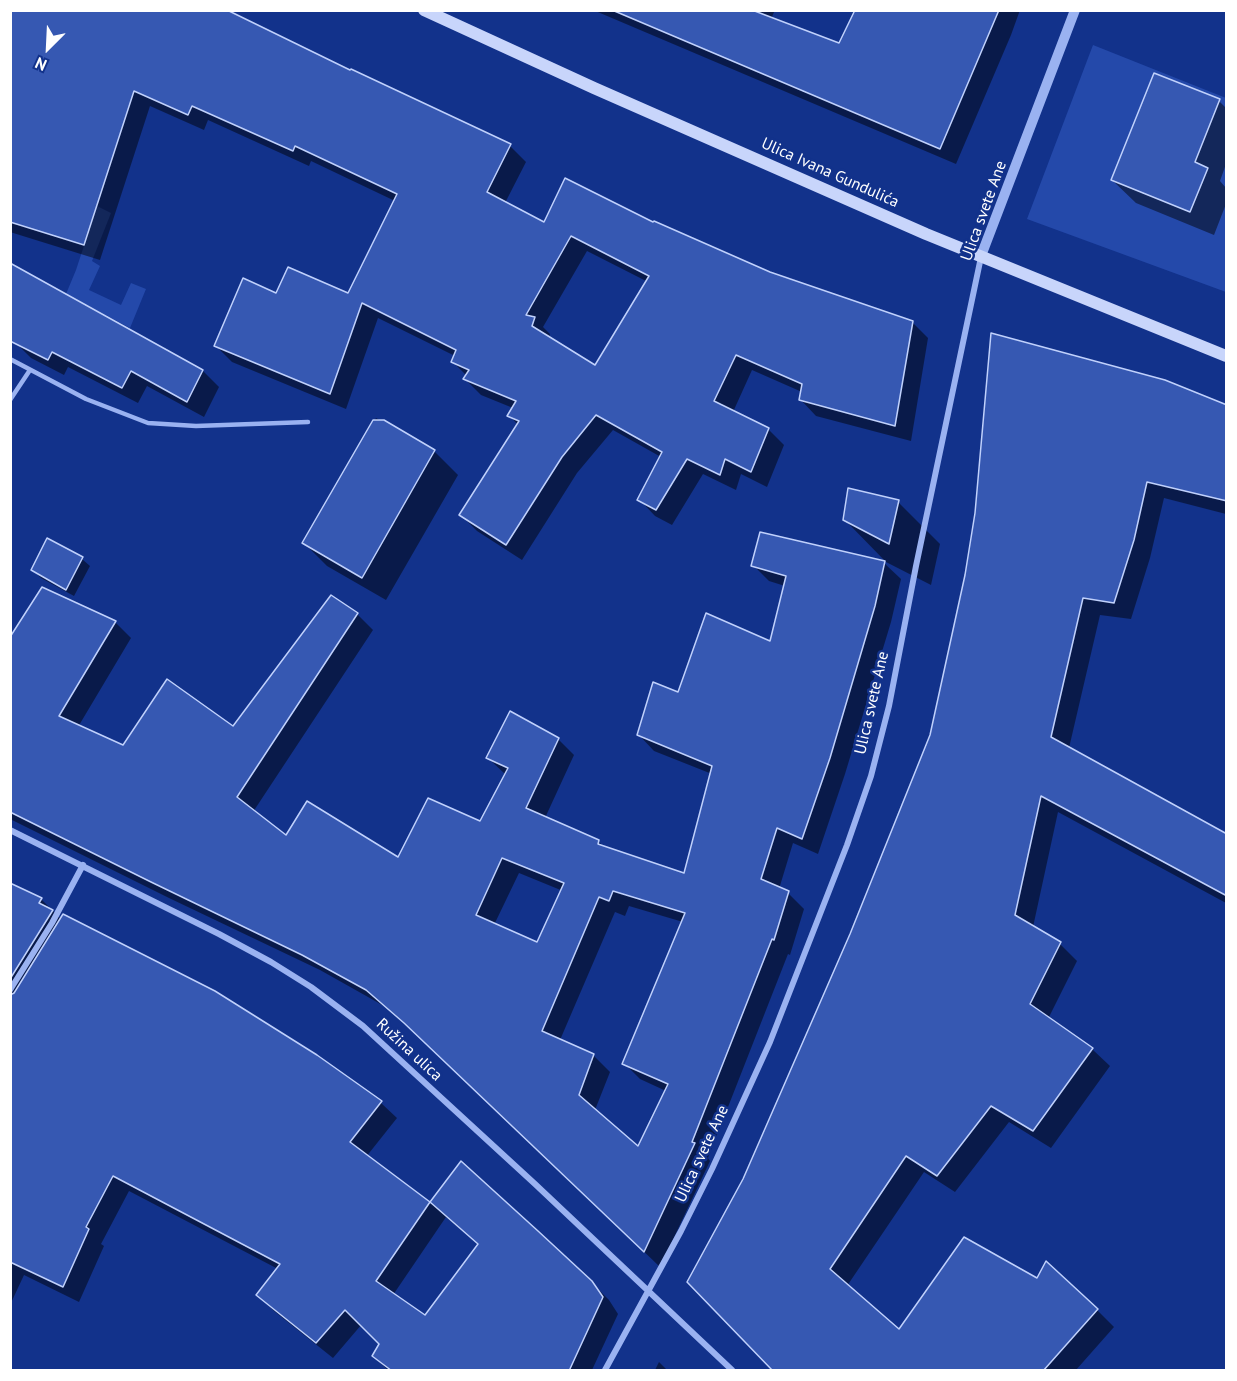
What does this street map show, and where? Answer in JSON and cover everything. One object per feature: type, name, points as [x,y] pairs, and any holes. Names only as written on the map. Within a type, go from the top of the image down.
[{"type":"main road","name":"Ulica Ivana Gundulića","points":[[424,10],[604,93],[927,234],[1227,356]]},
{"type":"street","name":"Ulica svete Ane","points":[[605,1371],[681,1231],[770,1042],[847,845],[871,776],[889,706],[981,256],[1075,10]]},
{"type":"street","name":"Ružina ulica","points":[[10,830],[271,962],[363,1026],[535,1184],[732,1371]]},
{"type":"street","points":[[10,990],[52,922],[83,865]]},
{"type":"lane","points":[[10,359],[87,399],[148,423],[196,426],[308,422]]},
{"type":"lane","points":[[10,400],[30,370]]},
{"type":"shaded area","points":[[1093,45],[1226,98],[1226,292],[1027,219]]},
{"type":"shaded area","points":[[97,206],[111,213],[92,261],[100,266],[89,290],[121,305],[131,283],[146,289],[130,328],[66,294]]},
{"type":"building","points":[[10,10],[227,10],[511,144],[487,192],[544,222],[565,178],[653,222],[770,272],[913,321],[895,426],[799,400],[802,384],[736,355],[714,401],[769,428],[751,472],[725,459],[720,475],[687,459],[656,510],[637,500],[662,452],[596,415],[562,457],[506,545],[459,515],[519,421],[507,416],[516,401],[463,379],[469,370],[451,362],[456,350],[362,303],[330,394],[214,346],[243,278],[276,293],[288,267],[348,293],[397,194],[295,146],[293,151],[192,106],[188,115],[134,91],[84,245],[10,222]],"holes":[[[571,236],[649,276],[595,365],[532,326],[535,317],[526,315]]]},
{"type":"building","points":[[612,10],[752,10],[839,43],[855,10],[999,10],[940,149]]},
{"type":"building","points":[[1154,73],[1220,99],[1195,162],[1208,168],[1190,212],[1111,180]]},
{"type":"building","points":[[10,263],[203,370],[187,402],[131,371],[122,388],[52,352],[48,360],[10,341]]},
{"type":"building","points":[[991,333],[1165,380],[1227,405],[1227,501],[1147,482],[1134,540],[1114,603],[1083,598],[1051,737],[1227,834],[1227,896],[1041,796],[1015,915],[1061,942],[1030,1004],[1093,1048],[1033,1131],[991,1106],[937,1176],[906,1156],[830,1269],[899,1329],[964,1237],[1037,1278],[1046,1261],[1098,1309],[1043,1371],[773,1371],[687,1282],[743,1179],[850,934],[930,735],[965,575],[975,513]]},
{"type":"building","points":[[373,420],[384,420],[435,450],[362,578],[302,543]]},
{"type":"building","points":[[848,488],[899,500],[889,544],[843,520]]},
{"type":"building","points":[[760,532],[885,561],[875,606],[830,758],[802,839],[777,828],[761,879],[789,891],[774,940],[772,939],[692,1142],[695,1143],[644,1252],[404,1023],[366,990],[302,955],[10,812],[10,637],[42,587],[116,621],[59,716],[123,745],[167,679],[233,726],[331,595],[358,613],[237,797],[286,835],[307,801],[398,857],[428,798],[480,821],[508,768],[486,758],[510,711],[559,738],[526,808],[599,840],[598,844],[684,873],[712,766],[637,735],[653,682],[678,692],[706,613],[770,641],[786,576],[751,566]],"holes":[[[502,858],[564,883],[537,942],[476,915]],[[613,891],[685,913],[622,1064],[668,1084],[638,1146],[579,1095],[594,1054],[542,1031],[599,897],[609,901]]]},
{"type":"building","points":[[47,538],[83,557],[66,590],[31,570]]},
{"type":"building","points":[[10,883],[42,898],[39,903],[53,910],[10,979]]},
{"type":"building","points":[[63,914],[215,991],[317,1055],[382,1101],[350,1142],[430,1202],[461,1161],[592,1281],[603,1297],[569,1371],[392,1371],[372,1356],[379,1344],[345,1310],[316,1343],[256,1295],[280,1264],[113,1176],[86,1227],[89,1229],[63,1287],[10,1262],[10,995],[14,993]],"holes":[[[430,1202],[478,1244],[425,1315],[376,1281]]]}]
